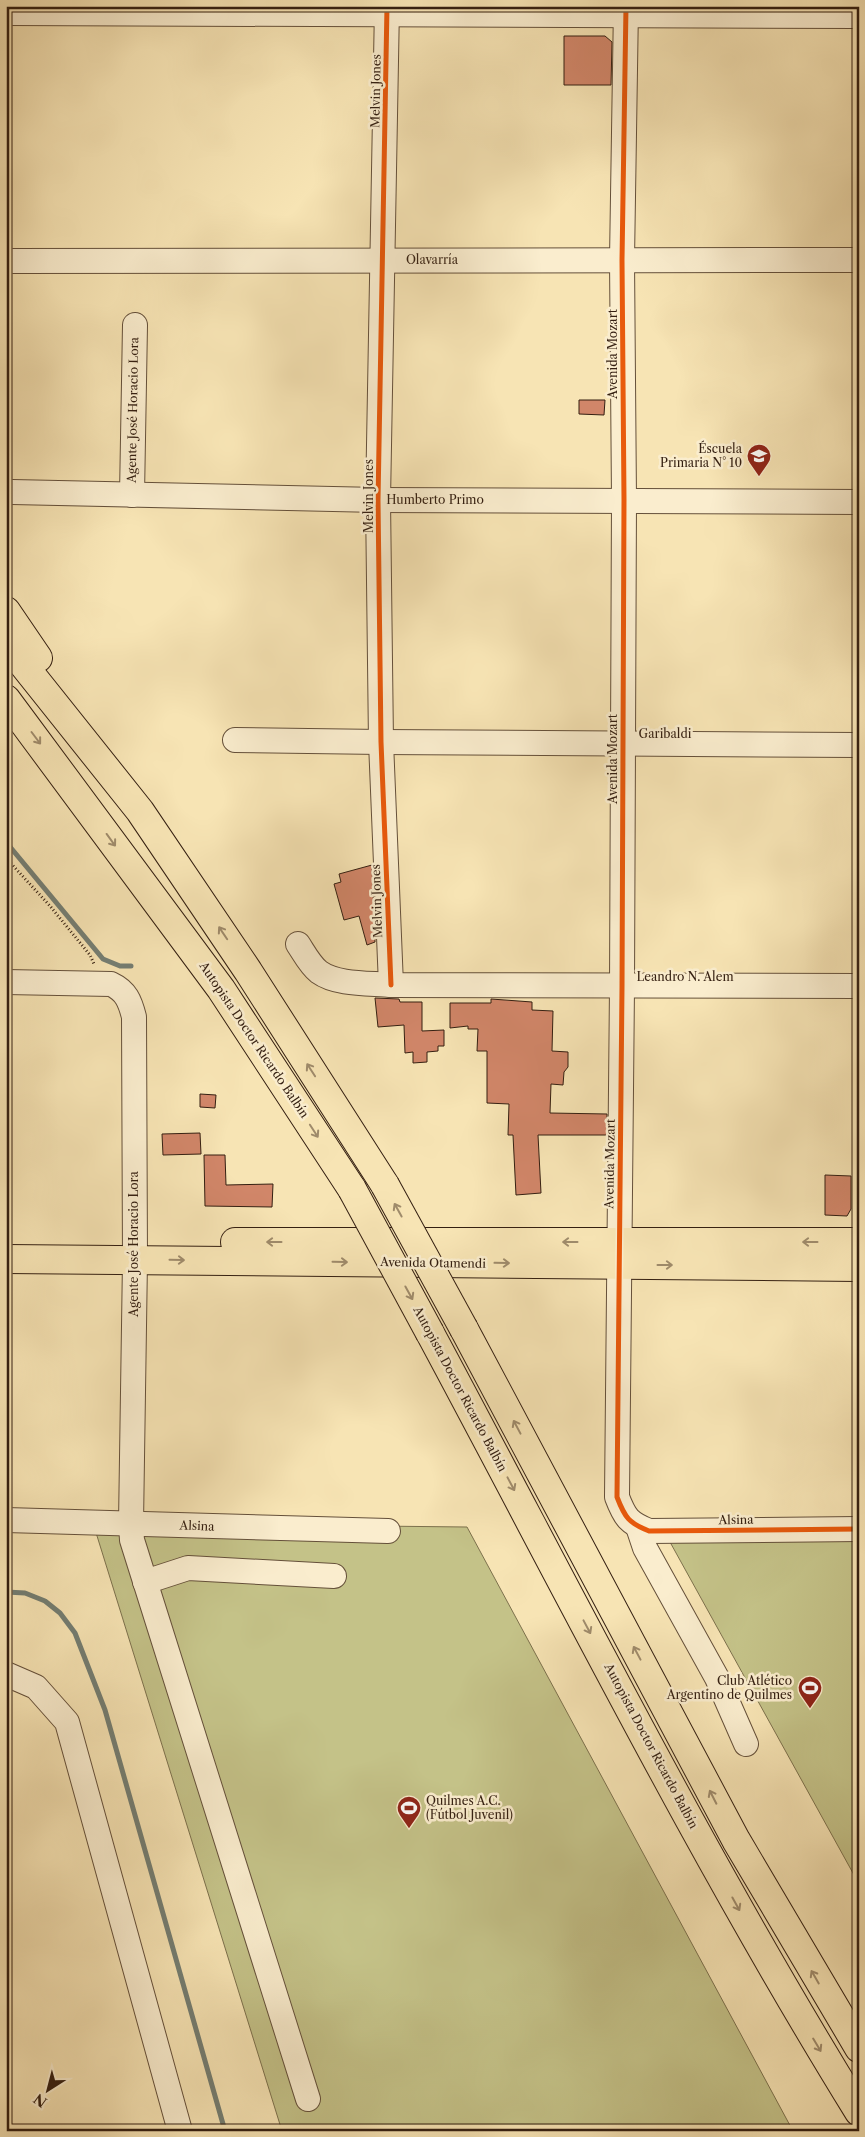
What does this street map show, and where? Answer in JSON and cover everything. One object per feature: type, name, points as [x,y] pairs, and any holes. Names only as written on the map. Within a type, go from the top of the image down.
[{"type":"main road","points":[[6,611],[248,971],[385,1185],[464,1329],[736,1840],[859,2048]]},
{"type":"main road","points":[[6,643],[140,811]]},
{"type":"main road","name":"Autopista Doctor Ricardo Balbín","points":[[6,699],[221,988],[352,1189],[712,1862],[774,1973],[859,2112]]},
{"type":"main road","name":"Avenida Otamendi","points":[[6,1242],[134,1251],[619,1253],[859,1242]]},
{"type":"main road","name":"Avenida Otamendi","points":[[6,1259],[134,1251]]},
{"type":"main road","name":"Avenida Otamendi","points":[[619,1253],[859,1266]]},
{"type":"street","points":[[6,13],[138,10],[626,11],[859,16]]},
{"type":"street","name":"Melvin Jones","points":[[387,11],[378,500],[381,742],[391,985]]},
{"type":"street","name":"Avenida Mozart","points":[[626,11],[622,260],[624,500],[617,1497],[718,1678],[746,1744]]},
{"type":"street","name":"Olavarría","points":[[6,261],[859,260]]},
{"type":"street","name":"Agente José Horacio Lora","points":[[132,495],[135,326]]},
{"type":"street","name":"Humberto Primo","points":[[12,492],[378,500],[859,502]]},
{"type":"street","name":"Garibaldi","points":[[235,740],[859,745]]},
{"type":"street","name":"Leandro N. Alem","points":[[298,944],[319,972],[339,980],[391,985],[622,987],[859,986]]},
{"type":"street","points":[[6,982],[100,984]]},
{"type":"street","name":"Agente José Horacio Lora","points":[[100,984],[111,984],[121,989],[130,1002],[134,1017],[132,1540],[308,2099]]},
{"type":"street","name":"Alsina","points":[[630,1519],[649,1531],[859,1529]]},
{"type":"street","name":"Alsina","points":[[6,1520],[388,1531]]},
{"type":"street","points":[[145,1582],[188,1568],[334,1576]]},
{"type":"street","points":[[6,1674],[36,1687],[67,1722],[180,2131]]},
{"type":"path","points":[[6,858],[50,906],[90,955],[100,984]]},
{"type":"shaded area","name":"Quilmes A.C. (Fútbol Juvenil)","points":[[93,1523],[467,1527],[793,2131],[282,2131]]},
{"type":"shaded area","name":"Club Atlético Argentino de Quilmes","points":[[665,1533],[859,1535],[859,1884]]},
{"type":"building","points":[[564,36],[605,36],[612,42],[611,85],[564,85]]},
{"type":"building","points":[[579,400],[605,400],[604,415],[579,414]]},
{"type":"building","points":[[372,865],[375,942],[367,945],[359,916],[344,920],[334,884],[341,882],[339,874]]},
{"type":"building","points":[[375,998],[399,999],[400,1002],[422,1002],[422,1031],[444,1030],[444,1046],[438,1046],[438,1051],[427,1052],[427,1062],[413,1063],[413,1052],[405,1053],[404,1025],[378,1027]]},
{"type":"building","points":[[491,999],[532,1002],[532,1010],[553,1011],[552,1051],[568,1052],[568,1067],[564,1072],[563,1085],[551,1084],[550,1113],[607,1114],[607,1135],[538,1135],[541,1193],[516,1195],[513,1135],[508,1135],[509,1104],[487,1103],[487,1051],[477,1051],[478,1029],[468,1029],[468,1026],[450,1028],[450,1003],[491,1003]]},
{"type":"building","points":[[200,1094],[216,1095],[215,1108],[200,1107]]},
{"type":"building","points":[[200,1133],[201,1154],[163,1155],[162,1134]]},
{"type":"building","points":[[204,1155],[225,1155],[226,1185],[273,1184],[272,1207],[205,1206]]},
{"type":"building","points":[[825,1175],[851,1176],[851,1209],[847,1216],[825,1215]]},
{"type":"waterway","points":[[6,842],[103,959],[120,966],[131,966]]},
{"type":"waterway","points":[[6,1592],[25,1593],[45,1601],[60,1613],[75,1633],[105,1710],[225,2131]]},
{"type":"cycle path","points":[[387,6],[378,500],[381,742],[391,985]]},
{"type":"cycle path","points":[[626,6],[622,260],[624,500],[617,1497],[628,1519],[649,1531],[859,1529]]},
{"type":"place","name":"Éscuela Primaria N° 10","points":[[759,477]]},
{"type":"place","name":"Club Atlético Argentino de Quilmes","points":[[810,1709]]},
{"type":"place","name":"Quilmes A.C. (Fútbol Juvenil)","points":[[409,1829]]}]
